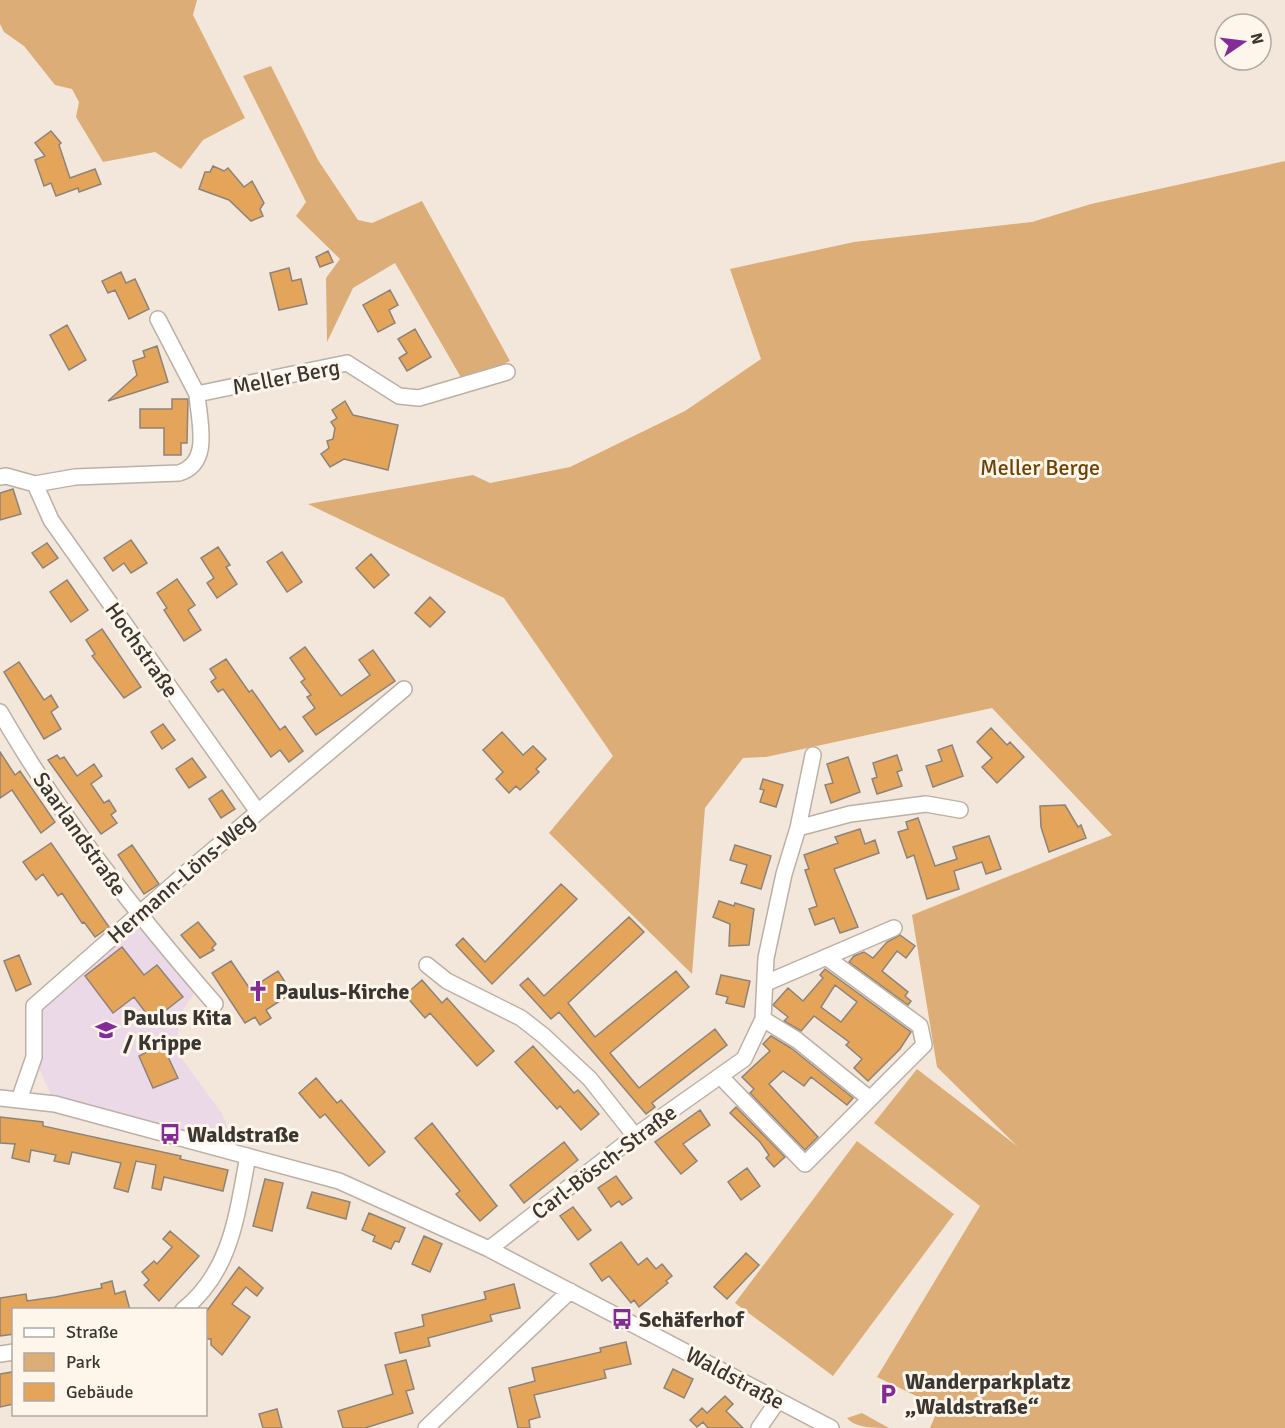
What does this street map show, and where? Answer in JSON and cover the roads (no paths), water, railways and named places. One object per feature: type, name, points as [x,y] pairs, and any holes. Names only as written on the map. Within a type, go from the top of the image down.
[{"type":"street","points":[[0,477],[6,476],[35,484],[75,477],[179,473],[189,470],[201,453],[197,394],[158,319]]},
{"type":"street","name":"Meller Berg","points":[[197,394],[348,363],[399,396],[419,398],[507,372]]},
{"type":"street","name":"Hochstraße","points":[[35,484],[51,520],[258,812]]},
{"type":"street","name":"Hermann-Löns-Weg","points":[[19,1100],[34,1057],[34,1006],[404,689]]},
{"type":"street","name":"Saarlandstraße","points":[[0,712],[35,770],[138,915],[215,1004]]},
{"type":"street","name":"Carl-Bösch-Straße","points":[[489,1249],[635,1136],[744,1059],[763,1019],[766,958],[775,911],[798,828],[813,755]]},
{"type":"street","points":[[798,828],[850,814],[926,804],[960,810]]},
{"type":"street","points":[[766,983],[894,928]]},
{"type":"street","points":[[720,1076],[805,1164],[924,1045],[920,1026],[826,957]]},
{"type":"street","points":[[427,965],[447,981],[521,1018],[544,1036],[590,1079],[635,1136]]},
{"type":"street","points":[[763,1019],[797,1040],[870,1099]]},
{"type":"street","name":"Waldstraße","points":[[0,1098],[55,1104],[339,1181],[489,1249],[777,1402],[831,1428]]},
{"type":"street","points":[[185,1308],[196,1299],[219,1269],[233,1237],[248,1156]]},
{"type":"street","points":[[426,1428],[570,1291]]},
{"type":"street","points":[[759,1428],[777,1402]]},
{"type":"place","name":"Paulus-Kirche","points":[[258,991]]},
{"type":"place","name":"Paulus Kita / Krippe","points":[[106,1030]]},
{"type":"place","name":"Waldstraße","points":[[170,1134]]},
{"type":"place","name":"Schäferhof","points":[[622,1319]]},
{"type":"place","name":"Wanderparkplatz „Waldstraße“","points":[[888,1394]]},
{"type":"park label","name":"Meller Berge","points":[[1040,467]]}]
